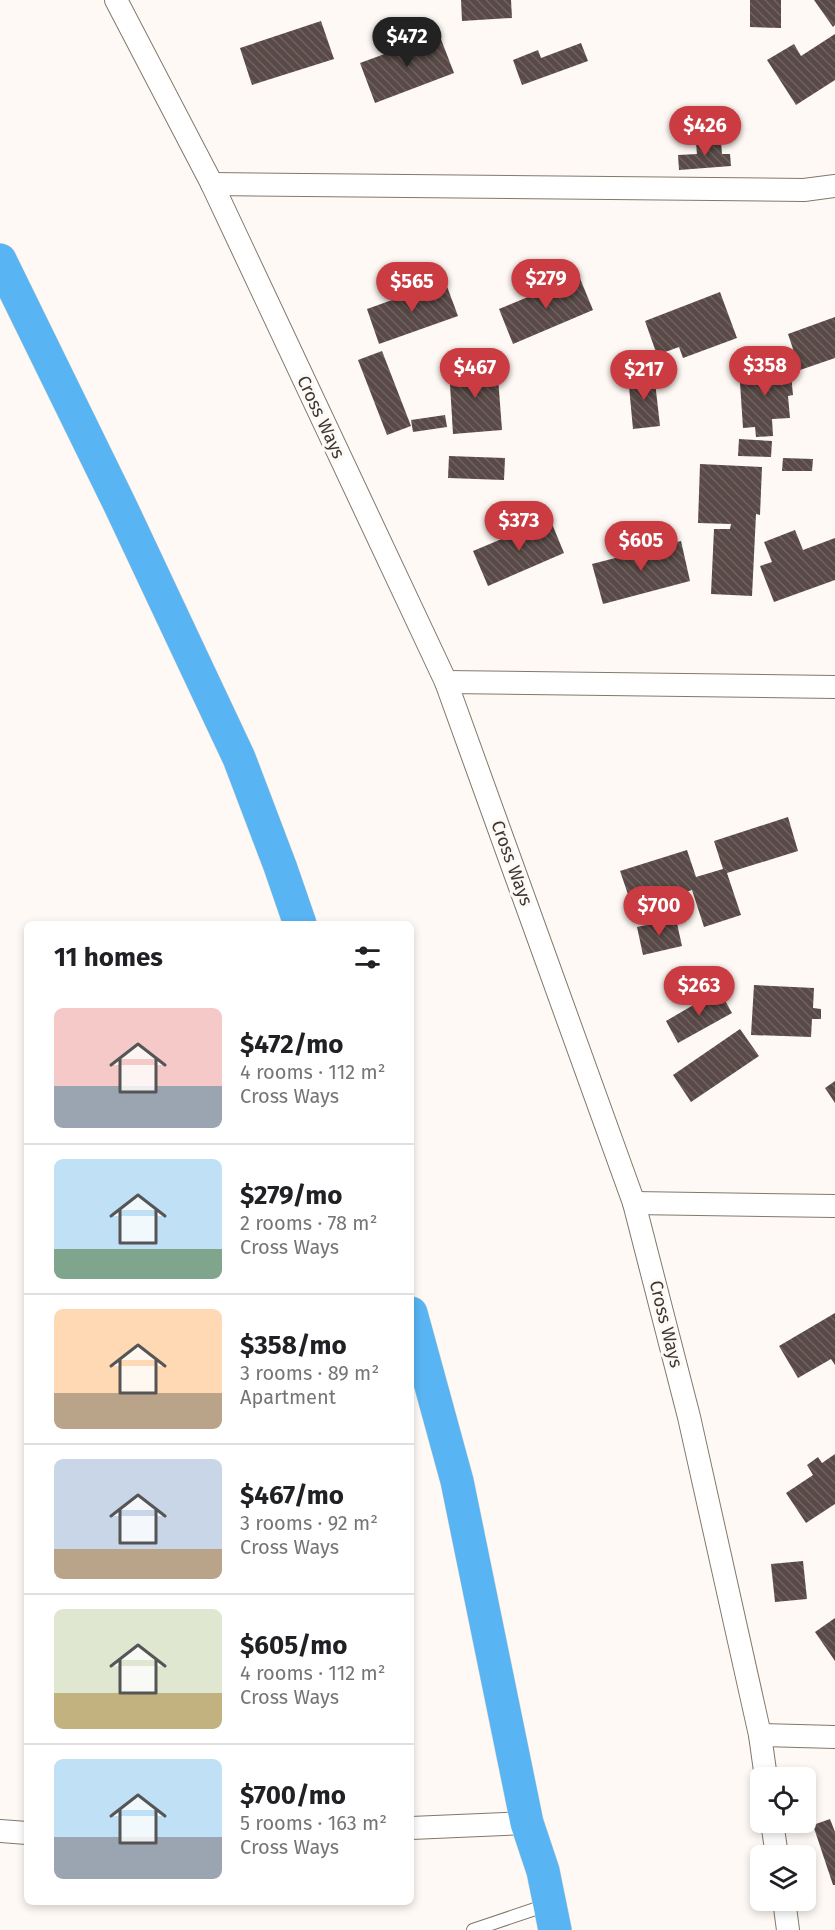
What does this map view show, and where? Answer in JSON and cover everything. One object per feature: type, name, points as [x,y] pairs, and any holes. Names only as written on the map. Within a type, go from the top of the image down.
[{"type":"highway","points":[[0,260],[120,505],[239,758],[299,921]]},
{"type":"highway","points":[[414,1324],[457,1480],[527,1823],[553,1917]]},
{"type":"street","name":"Cross Ways","points":[[116,0],[212,184],[446,682],[634,1203],[689,1417],[760,1735],[764,1767]]},
{"type":"street","points":[[212,184],[804,190],[835,186]]},
{"type":"street","points":[[446,682],[835,687]]},
{"type":"street","points":[[634,1203],[835,1206]]},
{"type":"street","points":[[760,1735],[835,1737]]},
{"type":"street","points":[[414,1828],[527,1823]]},
{"type":"street","points":[[0,1832],[24,1833]]},
{"type":"street","points":[[785,1911],[788,1930]]},
{"type":"lane","points":[[473,1930],[553,1917]]},
{"type":"building","points":[[461,0],[511,0],[512,18],[462,21]]},
{"type":"building","points":[[750,0],[781,0],[781,28],[750,27]]},
{"type":"building","points":[[814,0],[835,0],[835,25],[833,27]]},
{"type":"building","points":[[321,21],[334,59],[252,85],[240,48]]},
{"type":"building","points":[[439,34],[454,73],[375,103],[360,63]]},
{"type":"building","points":[[835,34],[835,80],[796,105],[767,60],[794,44],[801,56]]},
{"type":"building","points":[[581,43],[588,61],[522,85],[513,60],[538,50],[541,58]]},
{"type":"building","points":[[721,141],[722,154],[730,154],[731,166],[679,170],[678,155],[697,154],[696,143]]},
{"type":"building","points":[[579,276],[593,310],[513,344],[499,309]]},
{"type":"building","points":[[445,281],[458,316],[379,344],[367,309]]},
{"type":"building","points":[[720,292],[737,338],[683,358],[679,347],[657,355],[645,321]]},
{"type":"building","points":[[835,317],[835,358],[800,370],[788,334]]},
{"type":"building","points":[[382,351],[411,426],[387,435],[358,360]]},
{"type":"building","points":[[497,364],[502,430],[453,434],[449,368]]},
{"type":"building","points":[[790,364],[793,395],[788,396],[790,418],[772,419],[773,436],[756,437],[755,427],[743,428],[739,368]]},
{"type":"building","points":[[654,373],[660,426],[633,429],[628,376]]},
{"type":"building","points":[[445,415],[447,427],[413,432],[411,420]]},
{"type":"building","points":[[739,439],[772,441],[771,457],[738,456]]},
{"type":"building","points":[[449,456],[505,458],[504,480],[448,478]]},
{"type":"building","points":[[783,458],[813,459],[812,471],[782,471]]},
{"type":"building","points":[[700,464],[762,467],[760,515],[756,514],[752,596],[711,594],[714,529],[730,529],[731,524],[698,523]]},
{"type":"building","points":[[550,519],[564,553],[488,586],[473,551]]},
{"type":"building","points":[[795,530],[803,550],[835,538],[835,580],[774,602],[760,566],[772,562],[764,542]]},
{"type":"building","points":[[681,541],[690,581],[603,604],[592,564]]},
{"type":"building","points":[[788,817],[798,851],[727,873],[741,915],[704,927],[692,890],[633,909],[620,871],[687,850],[696,877],[723,869],[714,841]]},
{"type":"building","points":[[676,919],[682,946],[643,955],[637,927]]},
{"type":"building","points":[[754,985],[814,988],[813,1008],[821,1009],[821,1019],[812,1019],[811,1037],[751,1035]]},
{"type":"building","points":[[719,990],[732,1013],[678,1043],[666,1021]]},
{"type":"building","points":[[740,1029],[759,1056],[691,1102],[673,1075]]},
{"type":"building","points":[[835,1081],[835,1103],[825,1088]]},
{"type":"building","points":[[835,1313],[835,1365],[831,1359],[798,1378],[779,1346]]},
{"type":"building","points":[[835,1454],[835,1504],[806,1523],[786,1493],[813,1475],[807,1465],[818,1457],[822,1463]]},
{"type":"building","points":[[803,1561],[807,1599],[775,1602],[771,1564]]},
{"type":"building","points":[[835,1618],[835,1661],[815,1632]]},
{"type":"building","points":[[830,1819],[835,1832],[835,1885],[833,1885],[816,1833],[816,1824]]}]
